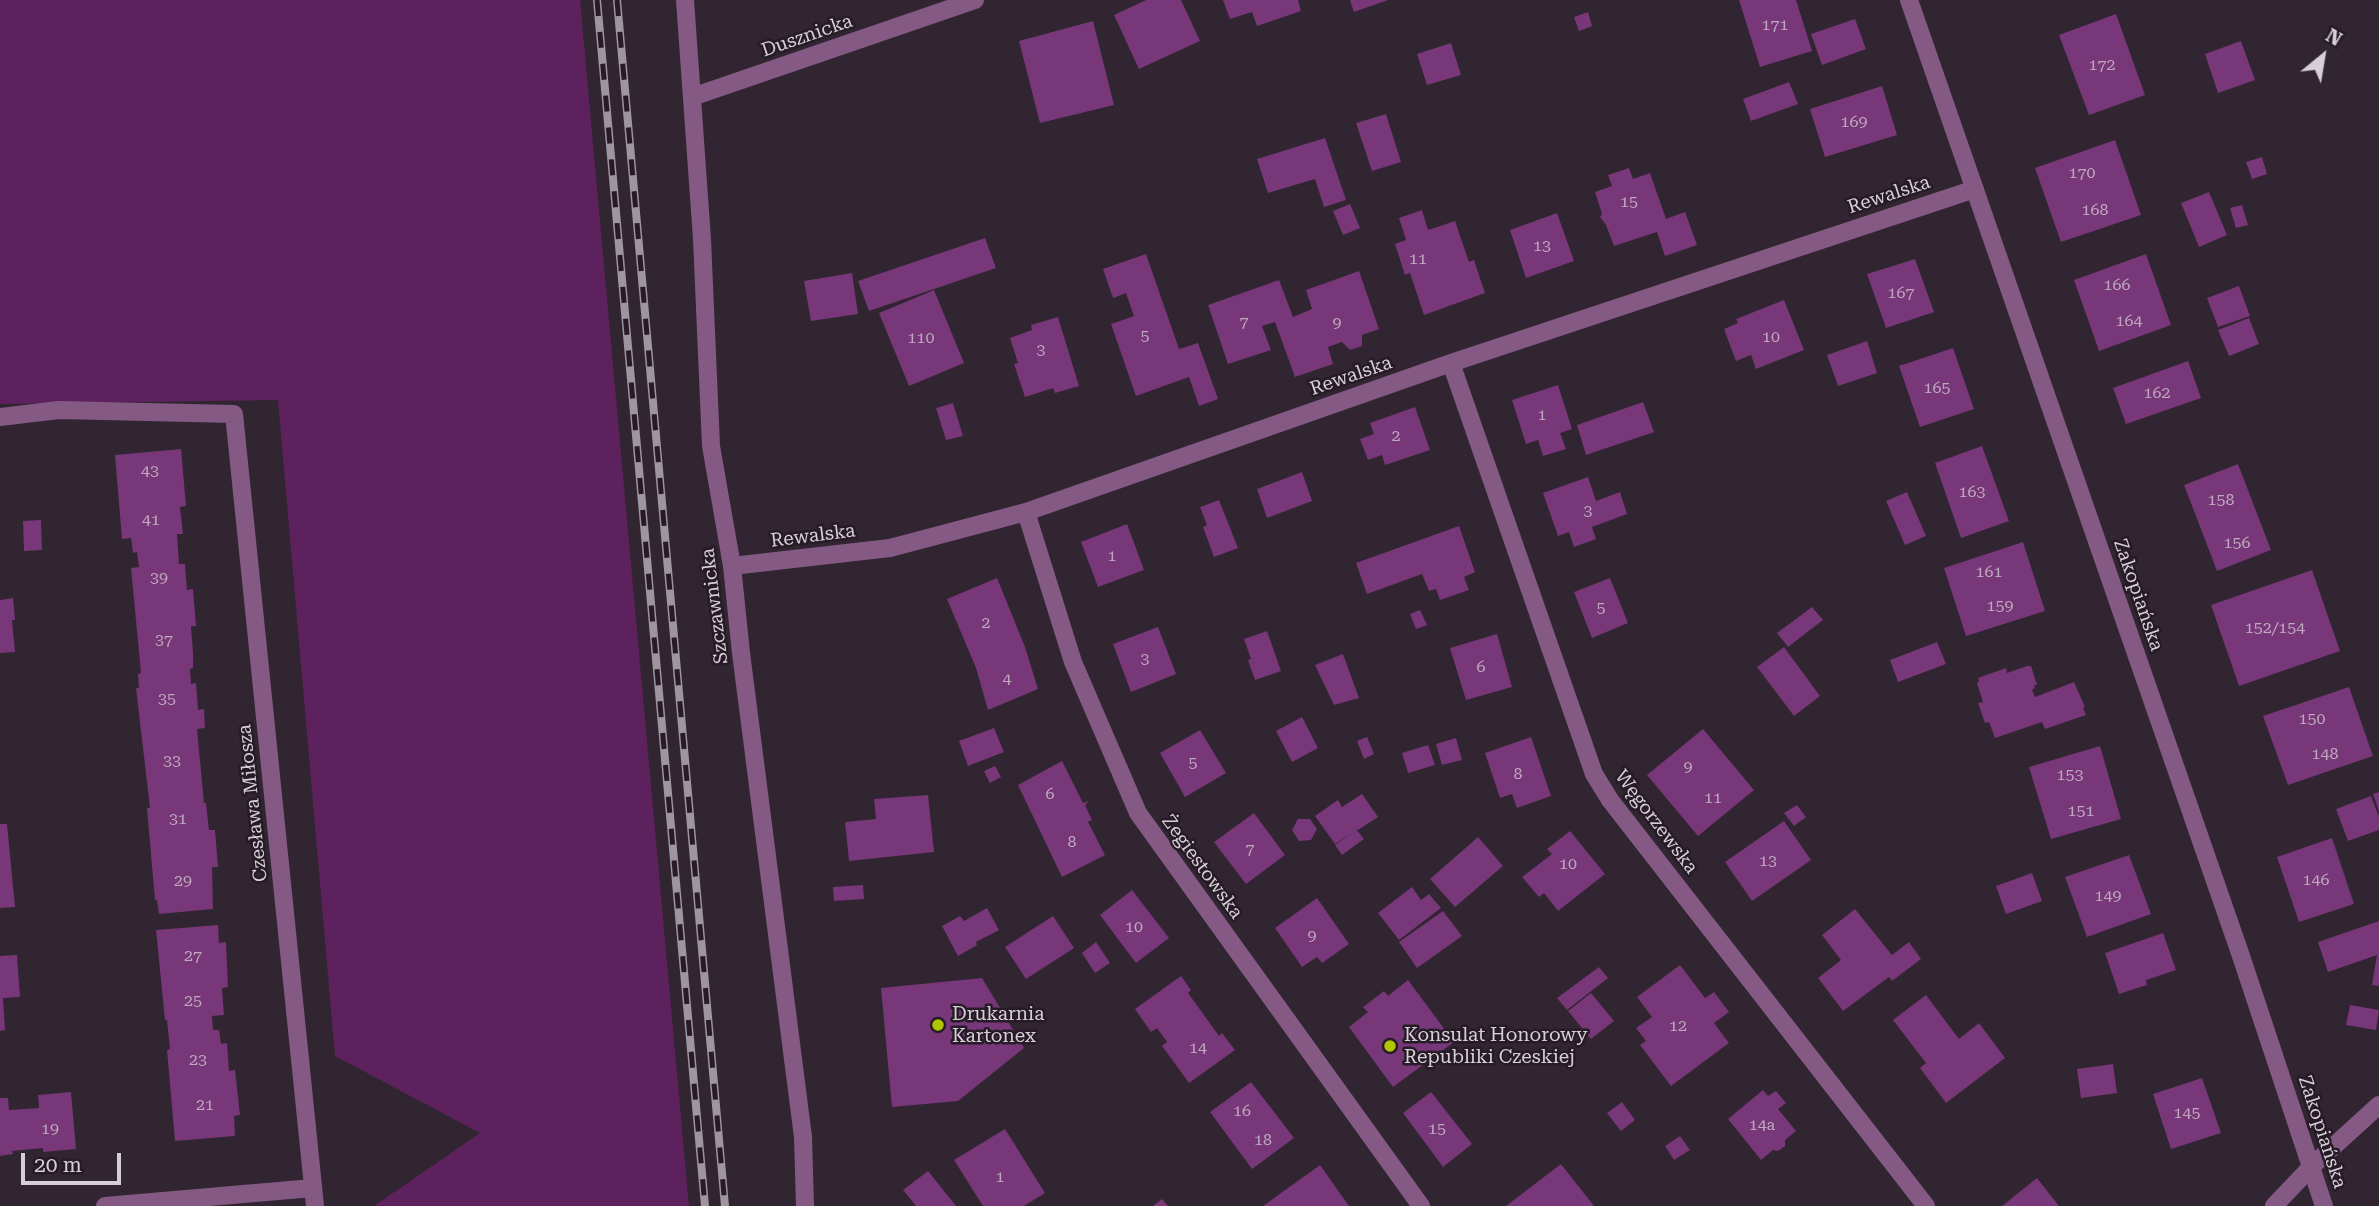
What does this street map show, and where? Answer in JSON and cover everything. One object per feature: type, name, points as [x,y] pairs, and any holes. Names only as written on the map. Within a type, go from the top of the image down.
[{"type":"street","name":"Szczawnicka","points":[[685,0],[702,239],[711,446],[732,566],[803,1138],[805,1206]]},
{"type":"street","name":"Dusznicka","points":[[692,97],[975,0]]},
{"type":"street","name":"Zakopiańska","points":[[1909,0],[2324,1206]]},
{"type":"street","name":"Rewalska","points":[[732,566],[890,548],[1026,512],[1451,363],[1975,189]]},
{"type":"street","name":"Węgorzewska","points":[[1451,363],[1594,774],[1610,800],[1926,1206]]},
{"type":"street","name":"Czesława Miłosza","points":[[0,417],[59,410],[234,414],[314,1197],[105,1206]]},
{"type":"street","name":"Żegiestowska","points":[[1026,512],[1073,662],[1138,813],[1421,1206]]},
{"type":"street","points":[[2274,1206],[2312,1166],[2379,1105]]},
{"type":"shaded area","points":[[0,0],[580,0],[689,1206],[374,1206],[480,1133],[335,1056],[278,400],[0,404]]},
{"type":"building","points":[[1146,0],[1181,0],[1200,41],[1139,69],[1114,15]]},
{"type":"building","points":[[1223,0],[1298,0],[1301,11],[1257,26],[1252,12],[1230,19]]},
{"type":"building","points":[[1350,0],[1388,0],[1354,12]]},
{"type":"building","points":[[1739,0],[1796,0],[1812,51],[1760,67]]},
{"type":"building","points":[[1588,12],[1592,26],[1579,31],[1574,17]]},
{"type":"building","points":[[2116,14],[2145,95],[2089,115],[2059,35]]},
{"type":"building","points":[[1855,19],[1866,49],[1822,65],[1811,34]]},
{"type":"building","points":[[1093,21],[1114,105],[1040,123],[1019,41]]},
{"type":"building","points":[[2241,41],[2255,80],[2218,93],[2205,54]]},
{"type":"building","points":[[1451,43],[1461,75],[1427,85],[1417,54]]},
{"type":"building","points":[[1789,82],[1798,104],[1751,121],[1743,99]]},
{"type":"building","points":[[1882,86],[1897,135],[1825,157],[1810,109]]},
{"type":"building","points":[[1386,114],[1401,162],[1372,171],[1356,123]]},
{"type":"building","points":[[1325,138],[1346,200],[1324,207],[1315,179],[1268,193],[1257,159]]},
{"type":"building","points":[[2115,140],[2141,215],[2061,242],[2035,168]]},
{"type":"building","points":[[2262,157],[2267,174],[2252,179],[2246,162]]},
{"type":"building","points":[[1629,168],[1633,179],[1650,173],[1666,219],[1685,212],[1697,245],[1665,256],[1657,232],[1614,246],[1600,217],[1602,214],[1595,192],[1612,186],[1608,175]]},
{"type":"building","points":[[2209,192],[2227,235],[2199,247],[2181,203]]},
{"type":"building","points":[[1350,204],[1360,228],[1343,235],[1333,211]]},
{"type":"building","points":[[2242,205],[2248,225],[2236,228],[2230,208]]},
{"type":"building","points":[[1422,210],[1428,230],[1455,221],[1469,262],[1474,260],[1485,293],[1424,315],[1410,273],[1405,275],[1395,244],[1406,240],[1399,218]]},
{"type":"building","points":[[1557,213],[1574,261],[1526,278],[1510,230]]},
{"type":"building","points":[[985,238],[996,268],[869,311],[858,281]]},
{"type":"building","points":[[1146,254],[1179,349],[1198,343],[1218,399],[1199,406],[1189,377],[1136,396],[1111,324],[1134,316],[1126,293],[1113,298],[1103,269]]},
{"type":"building","points":[[2146,254],[2171,325],[2099,351],[2074,280]]},
{"type":"building","points":[[1915,259],[1934,312],[1886,328],[1867,274]]},
{"type":"building","points":[[1359,271],[1379,329],[1362,335],[1362,346],[1350,350],[1342,342],[1328,347],[1333,364],[1295,377],[1275,322],[1262,326],[1271,350],[1228,364],[1208,305],[1279,280],[1293,317],[1312,309],[1306,290]]},
{"type":"building","points":[[852,273],[858,314],[811,321],[804,281]]},
{"type":"building","points":[[2239,286],[2250,316],[2218,327],[2207,298]]},
{"type":"building","points":[[934,290],[964,363],[909,386],[879,313]]},
{"type":"building","points":[[1784,300],[1804,350],[1756,369],[1751,355],[1736,361],[1724,329],[1738,323],[1736,319]]},
{"type":"building","points":[[1058,317],[1079,386],[1055,393],[1053,388],[1025,397],[1014,364],[1018,363],[1010,338],[1032,330],[1031,325]]},
{"type":"building","points":[[2249,318],[2259,344],[2229,356],[2218,330]]},
{"type":"building","points":[[1867,341],[1877,373],[1838,386],[1827,355]]},
{"type":"building","points":[[1953,348],[1974,409],[1920,427],[1899,366]]},
{"type":"building","points":[[2188,361],[2201,398],[2126,424],[2113,388]]},
{"type":"building","points":[[1558,385],[1572,429],[1560,433],[1566,449],[1543,456],[1538,440],[1526,444],[1512,400]]},
{"type":"building","points":[[1643,402],[1654,432],[1586,455],[1577,425]]},
{"type":"building","points":[[953,403],[963,436],[946,440],[936,408]]},
{"type":"building","points":[[1415,407],[1430,450],[1385,465],[1382,455],[1368,460],[1360,439],[1374,434],[1370,423]]},
{"type":"building","points":[[1982,446],[2009,521],[1961,538],[1935,463]]},
{"type":"building","points":[[181,449],[186,506],[180,507],[183,534],[177,534],[179,564],[185,564],[187,590],[193,589],[196,626],[191,626],[191,684],[196,683],[198,710],[204,709],[205,728],[197,729],[204,803],[209,830],[215,830],[218,867],[212,867],[213,909],[159,914],[155,900],[147,808],[150,808],[136,688],[139,688],[138,674],[141,673],[131,568],[139,567],[131,538],[122,539],[115,455]]},
{"type":"building","points":[[2238,464],[2271,550],[2217,571],[2184,485]]},
{"type":"building","points":[[1302,472],[1312,501],[1267,518],[1257,489]]},
{"type":"building","points":[[1588,477],[1596,501],[1620,492],[1627,514],[1592,527],[1596,539],[1574,547],[1569,532],[1558,536],[1543,493]]},
{"type":"building","points":[[1907,492],[1926,536],[1905,545],[1886,501]]},
{"type":"building","points":[[1219,500],[1238,548],[1214,557],[1203,527],[1207,525],[1200,507]]},
{"type":"building","points":[[41,520],[42,550],[24,551],[23,521]]},
{"type":"building","points":[[1127,524],[1144,570],[1098,587],[1081,542]]},
{"type":"building","points":[[1459,526],[1475,572],[1464,577],[1469,590],[1440,600],[1436,589],[1429,591],[1422,574],[1367,594],[1356,563]]},
{"type":"building","points":[[2023,542],[2045,611],[1966,636],[1944,568]]},
{"type":"building","points":[[2312,570],[2340,651],[2239,686],[2211,605]]},
{"type":"building","points":[[997,578],[1025,647],[1038,689],[988,710],[976,668],[947,599]]},
{"type":"building","points":[[1610,578],[1628,623],[1592,638],[1574,592]]},
{"type":"building","points":[[13,598],[15,652],[0,653],[0,600]]},
{"type":"building","points":[[1812,607],[1823,620],[1788,647],[1777,633]]},
{"type":"building","points":[[1420,610],[1427,625],[1416,629],[1410,614]]},
{"type":"building","points":[[1158,627],[1176,674],[1131,692],[1113,644]]},
{"type":"building","points":[[1267,631],[1281,671],[1255,680],[1244,639]]},
{"type":"building","points":[[1497,634],[1512,687],[1466,700],[1450,648]]},
{"type":"building","points":[[1937,642],[1946,664],[1898,682],[1890,660]]},
{"type":"building","points":[[1784,647],[1820,696],[1794,716],[1757,667]]},
{"type":"building","points":[[1343,654],[1359,698],[1334,705],[1315,665]]},
{"type":"building","points":[[2031,666],[2037,685],[2034,685],[2032,690],[2035,697],[2074,682],[2086,715],[2045,729],[2042,722],[1995,738],[1989,722],[1985,723],[1978,703],[1983,702],[1978,678],[2006,668],[2007,673]]},
{"type":"building","points":[[2349,687],[2373,756],[2288,785],[2263,716]]},
{"type":"building","points":[[1302,717],[1318,748],[1292,762],[1276,731]]},
{"type":"building","points":[[994,728],[1004,752],[968,766],[959,741]]},
{"type":"building","points":[[1703,729],[1754,790],[1698,836],[1647,775]]},
{"type":"building","points":[[1200,730],[1226,773],[1185,797],[1160,753]]},
{"type":"building","points":[[1367,737],[1374,754],[1364,759],[1357,741]]},
{"type":"building","points":[[1531,737],[1551,796],[1517,808],[1512,794],[1500,798],[1485,753]]},
{"type":"building","points":[[1456,738],[1462,760],[1442,765],[1436,744]]},
{"type":"building","points":[[1428,745],[1435,765],[1408,773],[1402,753]]},
{"type":"building","points":[[2100,746],[2121,819],[2051,839],[2029,767]]},
{"type":"building","points":[[1062,761],[1083,803],[1089,801],[1085,805],[1092,820],[1088,822],[1105,855],[1062,877],[1018,785]]},
{"type":"building","points":[[995,766],[1001,777],[990,783],[984,771]]},
{"type":"building","points":[[2379,792],[2379,811],[2373,794]]},
{"type":"building","points":[[1362,794],[1378,817],[1356,829],[1364,839],[1342,855],[1335,845],[1353,832],[1335,844],[1315,816],[1338,800],[1342,807]]},
{"type":"building","points":[[928,795],[934,852],[849,861],[845,822],[876,819],[874,799]]},
{"type":"building","points":[[2371,796],[2379,817],[2379,830],[2348,841],[2336,809]]},
{"type":"building","points":[[1797,805],[1806,817],[1794,826],[1784,813]]},
{"type":"building","points":[[1254,813],[1285,855],[1246,884],[1214,842]]},
{"type":"building","points":[[1298,819],[1310,819],[1317,829],[1311,840],[1299,841],[1292,830]]},
{"type":"building","points":[[1784,821],[1811,860],[1752,901],[1725,862]]},
{"type":"building","points":[[0,824],[7,824],[15,907],[0,908]]},
{"type":"building","points":[[1570,831],[1605,874],[1558,911],[1544,893],[1539,897],[1522,877],[1552,854],[1547,849]]},
{"type":"building","points":[[1478,837],[1503,866],[1455,907],[1430,879]]},
{"type":"building","points":[[2332,838],[2354,904],[2299,922],[2277,857]]},
{"type":"building","points":[[2129,855],[2151,914],[2087,937],[2065,877]]},
{"type":"building","points":[[2032,873],[2042,901],[2006,914],[1996,886]]},
{"type":"building","points":[[863,885],[864,899],[834,901],[833,887]]},
{"type":"building","points":[[1412,887],[1421,900],[1429,894],[1441,908],[1399,940],[1378,913]]},
{"type":"building","points":[[1132,890],[1169,938],[1136,963],[1100,915]]},
{"type":"building","points":[[1317,898],[1349,944],[1322,963],[1317,957],[1302,967],[1275,928]]},
{"type":"building","points":[[987,908],[999,930],[976,942],[977,945],[958,956],[942,926],[960,916],[964,921]]},
{"type":"building","points":[[1855,909],[1892,955],[1909,942],[1921,959],[1892,981],[1889,977],[1843,1011],[1818,978],[1841,960],[1822,935]]},
{"type":"building","points":[[1443,911],[1462,936],[1417,968],[1399,942]]},
{"type":"building","points":[[1053,916],[1074,948],[1026,979],[1005,947]]},
{"type":"building","points":[[2379,921],[2379,986],[2372,985],[2377,955],[2328,972],[2318,942]]},
{"type":"building","points":[[218,925],[219,943],[226,942],[228,987],[222,988],[224,1015],[212,1016],[213,1030],[219,1030],[221,1044],[227,1043],[229,1071],[235,1070],[240,1115],[234,1116],[235,1136],[175,1141],[167,1050],[170,1049],[156,930]]},
{"type":"building","points":[[2163,933],[2176,970],[2146,980],[2147,985],[2119,994],[2105,953]]},
{"type":"building","points":[[1096,942],[1110,963],[1095,973],[1082,953]]},
{"type":"building","points":[[17,955],[20,997],[3,998],[5,1030],[0,1031],[0,956]]},
{"type":"building","points":[[1680,965],[1705,998],[1714,992],[1729,1012],[1714,1023],[1729,1043],[1671,1086],[1640,1045],[1646,1041],[1636,1028],[1652,1017],[1637,997]]},
{"type":"building","points":[[1599,967],[1608,978],[1567,1010],[1557,998]]},
{"type":"building","points":[[1181,976],[1191,990],[1188,993],[1219,1036],[1222,1033],[1235,1050],[1189,1083],[1162,1046],[1167,1042],[1157,1028],[1151,1032],[1135,1009]]},
{"type":"building","points":[[982,978],[1024,1048],[958,1101],[892,1107],[881,988]]},
{"type":"building","points":[[1408,980],[1454,1042],[1393,1087],[1349,1027],[1368,1012],[1363,1007],[1384,991],[1388,996]]},
{"type":"building","points":[[1591,993],[1614,1021],[1591,1039],[1568,1011]]},
{"type":"building","points":[[1926,995],[1959,1039],[1979,1023],[2005,1058],[1946,1103],[1920,1068],[1926,1063],[1893,1020]]},
{"type":"building","points":[[2350,1005],[2379,1010],[2376,1030],[2346,1025]]},
{"type":"building","points":[[2113,1064],[2117,1093],[2081,1098],[2077,1069]]},
{"type":"building","points":[[2202,1078],[2221,1133],[2171,1149],[2153,1094]]},
{"type":"building","points":[[1251,1082],[1294,1138],[1252,1169],[1210,1112]]},
{"type":"building","points":[[1763,1090],[1768,1096],[1776,1091],[1786,1103],[1778,1109],[1796,1131],[1785,1140],[1785,1146],[1778,1151],[1773,1150],[1761,1160],[1728,1119]]},
{"type":"building","points":[[71,1092],[76,1149],[43,1152],[43,1148],[12,1151],[13,1154],[0,1156],[0,1098],[8,1098],[9,1110],[39,1108],[38,1095]]},
{"type":"building","points":[[1431,1092],[1472,1144],[1443,1167],[1403,1113]]},
{"type":"building","points":[[1622,1102],[1635,1120],[1621,1131],[1607,1113]]},
{"type":"building","points":[[1005,1129],[1045,1193],[1024,1206],[983,1206],[954,1160]]},
{"type":"building","points":[[1680,1136],[1690,1150],[1674,1160],[1665,1146]]},
{"type":"building","points":[[1561,1164],[1594,1206],[1506,1206]]},
{"type":"building","points":[[1320,1165],[1349,1206],[1263,1206]]},
{"type":"building","points":[[928,1171],[956,1206],[916,1206],[903,1190]]},
{"type":"building","points":[[2037,1178],[2059,1206],[2002,1206]]},
{"type":"building","points":[[1162,1199],[1168,1206],[1153,1206]]},
{"type":"railway","points":[[597,0],[705,1206]]},
{"type":"railway","points":[[617,0],[725,1206]]},
{"type":"place","name":"Drukarnia Kartonex","points":[[938,1025]]},
{"type":"place","name":"Konsulat Honorowy Republiki Czeskiej","points":[[1390,1046]]}]
